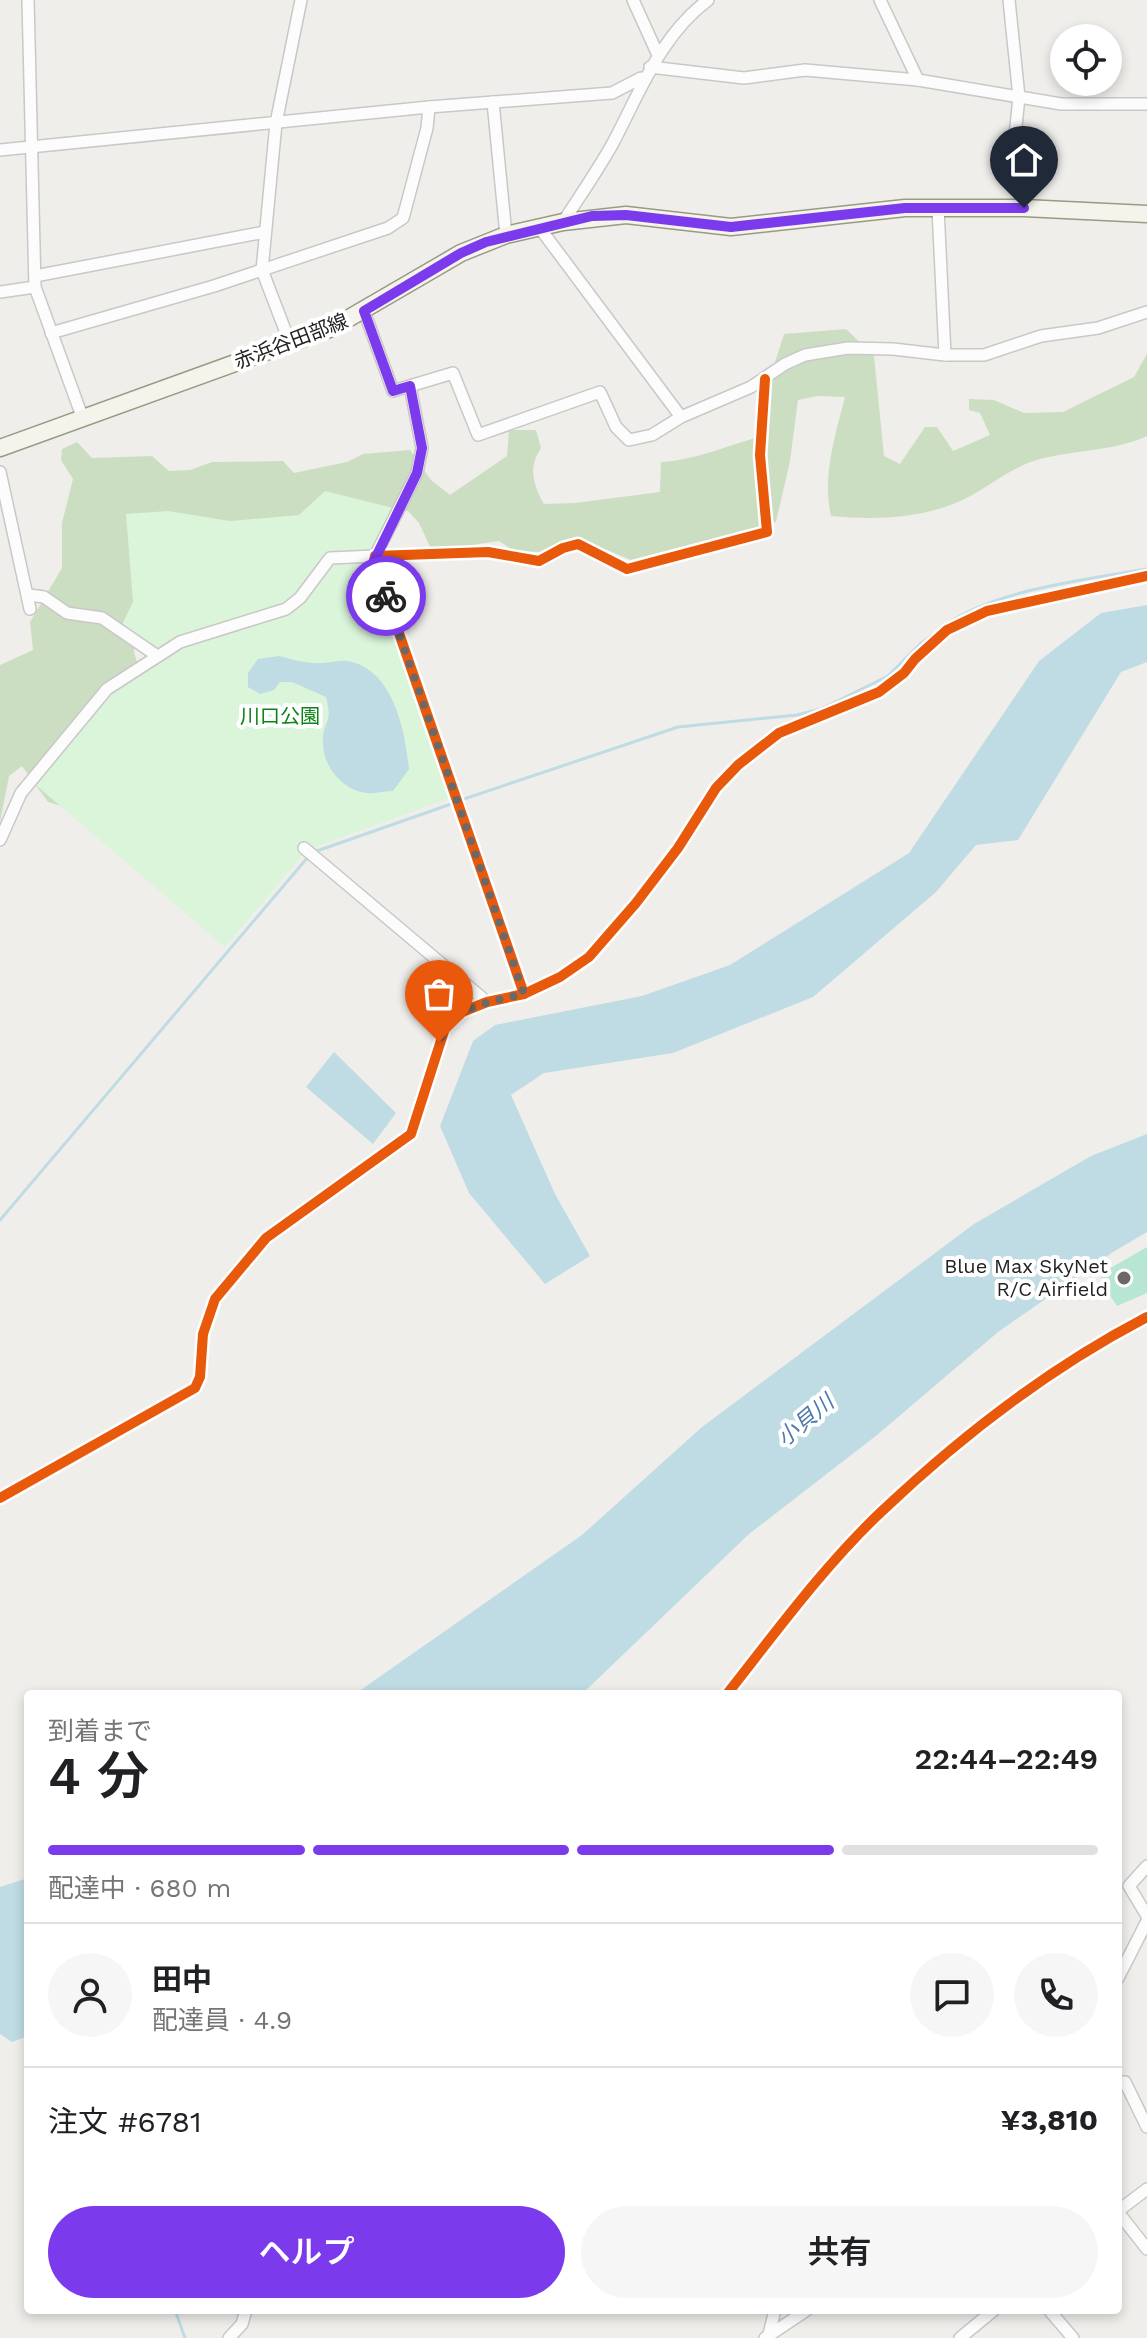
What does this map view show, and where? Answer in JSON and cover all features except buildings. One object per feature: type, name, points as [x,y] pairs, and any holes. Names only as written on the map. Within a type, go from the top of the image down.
[{"type":"main road","name":"赤浜谷田部線","points":[[0,448],[332,328],[461,253],[506,235],[563,222],[626,215],[731,227],[865,212],[938,208],[1024,208],[1147,214]]},
{"type":"street","points":[[28,0],[35,282],[83,419]]},
{"type":"street","points":[[290,343],[262,270],[276,123],[301,0]]},
{"type":"street","points":[[633,0],[658,55]]},
{"type":"street","points":[[563,222],[612,146],[650,67],[690,13],[708,0]]},
{"type":"street","points":[[880,0],[918,80]]},
{"type":"street","points":[[1009,0],[1019,97],[1015,136],[1025,182],[1024,208]]},
{"type":"street","points":[[650,67],[744,78],[805,70],[918,80],[1092,106],[1147,104]]},
{"type":"street","points":[[0,150],[429,107],[612,93],[641,78],[645,80]]},
{"type":"street","points":[[493,102],[506,235]]},
{"type":"street","points":[[51,333],[262,270],[388,228],[403,218],[427,128],[429,107]]},
{"type":"street","points":[[938,208],[945,355]]},
{"type":"street","points":[[539,227],[681,417]]},
{"type":"street","points":[[0,292],[265,232]]},
{"type":"street","points":[[364,311],[393,391],[453,373],[478,435],[600,392],[616,427],[629,440],[652,435],[681,417],[765,379],[785,364],[805,355],[848,348],[984,355],[1041,336],[1098,328],[1147,312]]},
{"type":"street","points":[[0,840],[21,793],[107,689],[180,642],[286,609],[300,598],[330,558],[488,552],[539,561],[578,544],[627,569],[767,532],[760,455],[765,379]]},
{"type":"street","points":[[410,386],[422,448],[417,473],[374,561],[524,994]]},
{"type":"street","points":[[0,472],[30,609]]},
{"type":"street","points":[[0,1498],[195,1388],[200,1377],[203,1334],[215,1299],[266,1238],[411,1134],[445,1028],[462,1012],[487,1002],[524,994],[560,977],[589,957],[678,848],[716,788],[738,765],[779,733],[879,692],[904,673],[947,630],[987,611],[1147,576]]},
{"type":"street","points":[[29,595],[44,597],[67,613],[102,618],[156,655]]},
{"type":"street","points":[[304,848],[487,1002]]},
{"type":"street","points":[[1122,1970],[1147,1919],[1129,1886],[1147,1866]]},
{"type":"street","points":[[1122,2082],[1125,2082],[1147,2127]]},
{"type":"street","points":[[1122,2209],[1147,2189]]},
{"type":"street","points":[[1122,2217],[1147,2249]]},
{"type":"street","points":[[229,2338],[242,2324],[245,2314]]},
{"type":"street","points":[[767,2336],[774,2314]]},
{"type":"street","points":[[767,2336],[801,2314]]},
{"type":"street","points":[[960,2338],[989,2314]]},
{"type":"street","points":[[1052,2314],[1073,2338]]},
{"type":"green space","points":[[846,329],[874,356],[884,456],[900,464],[925,427],[937,427],[953,451],[990,435],[980,413],[969,410],[969,399],[994,400],[1024,413],[1063,412],[1134,377],[1147,354],[1147,436],[1119,445],[1028,463],[943,508],[879,518],[831,516],[829,471],[845,397],[818,396],[798,400],[790,461],[776,522],[631,560],[578,538],[562,541],[539,552],[514,551],[499,541],[432,551],[419,523],[408,511],[380,511],[136,633],[134,652],[143,683],[61,806],[48,802],[22,766],[9,776],[0,822],[0,665],[33,650],[30,622],[62,568],[62,523],[73,479],[61,460],[62,449],[77,442],[92,458],[152,456],[169,471],[190,470],[212,462],[283,461],[294,473],[347,462],[363,454],[410,450],[431,480],[450,495],[507,456],[509,430],[536,430],[541,448],[533,469],[537,490],[544,504],[660,492],[661,462],[701,455],[766,435],[769,381],[784,334]]},
{"type":"green space","name":"川口公園","points":[[325,491],[397,509],[370,557],[450,798],[307,850],[225,947],[30,780],[91,707],[160,651],[119,631],[133,602],[126,514],[168,511],[230,521],[299,515]]},
{"type":"green space","name":"Blue Max SkyNet R/C Airfield","points":[[1147,1247],[1147,1293],[1117,1306],[1101,1282],[1102,1273]]},
{"type":"water","points":[[1147,605],[1147,662],[1121,672],[1018,840],[976,845],[936,892],[813,997],[673,1053],[544,1073],[511,1095],[555,1194],[590,1256],[545,1284],[469,1193],[440,1126],[473,1041],[495,1025],[642,996],[730,965],[909,853],[1039,661],[1101,613]]},
{"type":"water","points":[[279,656],[312,663],[348,661],[376,676],[394,704],[407,754],[409,769],[393,791],[358,791],[342,782],[329,767],[323,748],[328,717],[326,697],[292,682],[280,682],[274,690],[260,694],[248,687],[248,673],[258,659]]},
{"type":"water","points":[[334,1052],[396,1113],[373,1144],[306,1087]]},
{"type":"water","name":"小貝川","points":[[1147,1134],[1147,1232],[998,1332],[877,1435],[749,1534],[586,1690],[361,1690],[582,1535],[702,1427],[974,1224],[1091,1156]]},
{"type":"water","points":[[24,1879],[24,2038],[12,2042],[0,2034],[0,1887]]},
{"type":"waterway","points":[[947,624],[967,612],[1016,594],[1147,569]]},
{"type":"waterway","points":[[461,800],[678,727],[797,715],[821,709],[888,676],[920,644],[941,629]]},
{"type":"waterway","points":[[314,852],[454,803]]},
{"type":"waterway","points":[[0,1220],[308,857]]},
{"type":"waterway","points":[[176,2314],[185,2338]]},
{"type":"cycle path","points":[[524,994],[374,561],[375,556],[488,552],[539,561],[578,544],[627,569],[767,532],[760,455],[765,379]]},
{"type":"cycle path","points":[[0,1498],[195,1388],[200,1377],[203,1334],[215,1299],[266,1238],[411,1134],[445,1028],[462,1012],[487,1002],[524,994],[560,977],[589,957],[636,903],[678,848],[716,788],[738,765],[779,733],[879,692],[904,673],[947,630],[987,611],[1147,576]]},
{"type":"cycle path","points":[[730,1690],[840,1554],[911,1484],[1007,1405],[1075,1358],[1147,1317]]},
{"type":"way so far","points":[[386,596],[524,994],[487,1002],[462,1012],[445,1028],[439,1042]]},
{"type":"place","name":"Blue Max SkyNet R/C Airfield","points":[[1124,1278]]},
{"type":"route","points":[[386,596],[375,556],[417,473],[422,448],[410,386],[393,391],[364,311],[413,280],[486,242],[592,216],[626,215],[698,226],[731,227],[905,208],[1024,208]]}]
